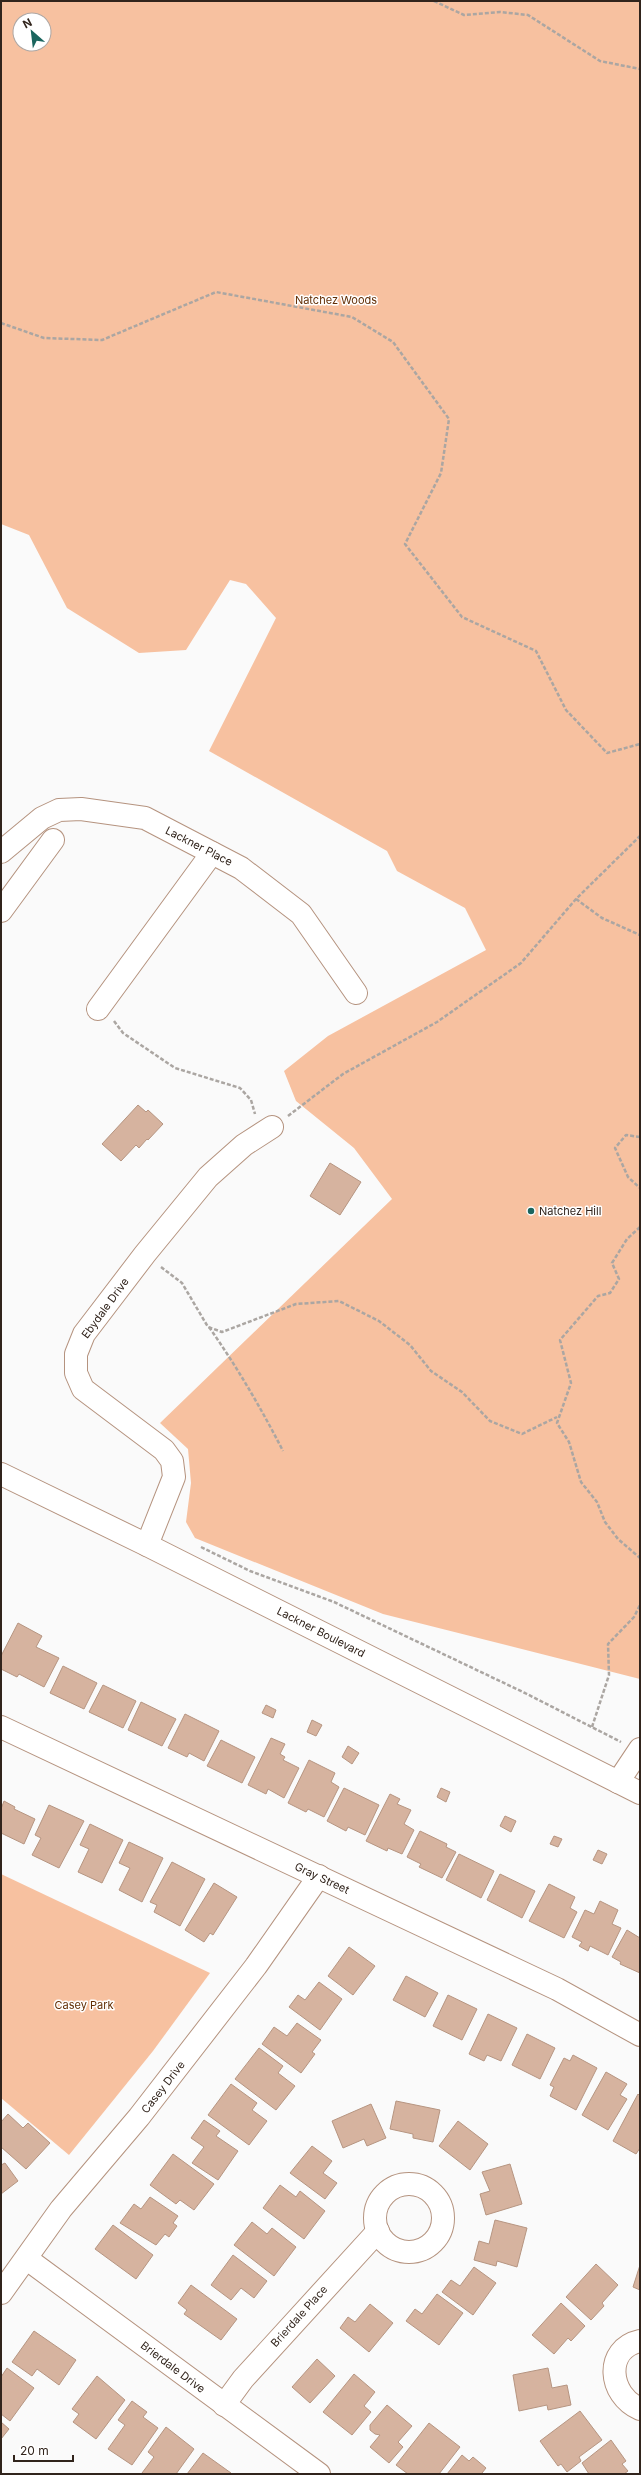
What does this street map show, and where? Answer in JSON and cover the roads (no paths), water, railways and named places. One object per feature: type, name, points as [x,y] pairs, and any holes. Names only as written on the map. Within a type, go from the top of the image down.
[{"type":"street","name":"Lackner Place","points":[[1,852],[42,818],[59,810],[81,809],[145,818],[241,868],[301,914],[356,993]]},
{"type":"street","points":[[3,902],[53,840]]},
{"type":"street","points":[[102,1004],[212,853]]},
{"type":"street","name":"Ebydale Drive","points":[[147,1544],[174,1477],[172,1462],[164,1450],[84,1389],[76,1373],[76,1354],[84,1334],[145,1254],[208,1177],[266,1131]]},
{"type":"street","name":"Lackner Boulevard","points":[[1,1474],[147,1544],[640,1793]]},
{"type":"street","name":"Gray Street","points":[[1,1727],[557,1989],[640,2035]]},
{"type":"street","points":[[618,1782],[639,1750]]},
{"type":"street","name":"Casey Drive","points":[[1,2293],[61,2209],[139,2117],[256,1966],[319,1876]]},
{"type":"street","name":"Brierdale Place","points":[[224,2405],[243,2379],[378,2231]]},
{"type":"street","name":"Brierdale Drive","points":[[26,2259],[319,2474]]},
{"type":"street","points":[[640,2341],[624,2350],[617,2360],[614,2374],[621,2396],[630,2404],[640,2409]]},
{"type":"place","name":"Natchez Hill","points":[[531,1211]]},
{"type":"park label","name":"Natchez Woods","points":[[336,300]]},
{"type":"park label","name":"Casey Park","points":[[84,2005]]}]
